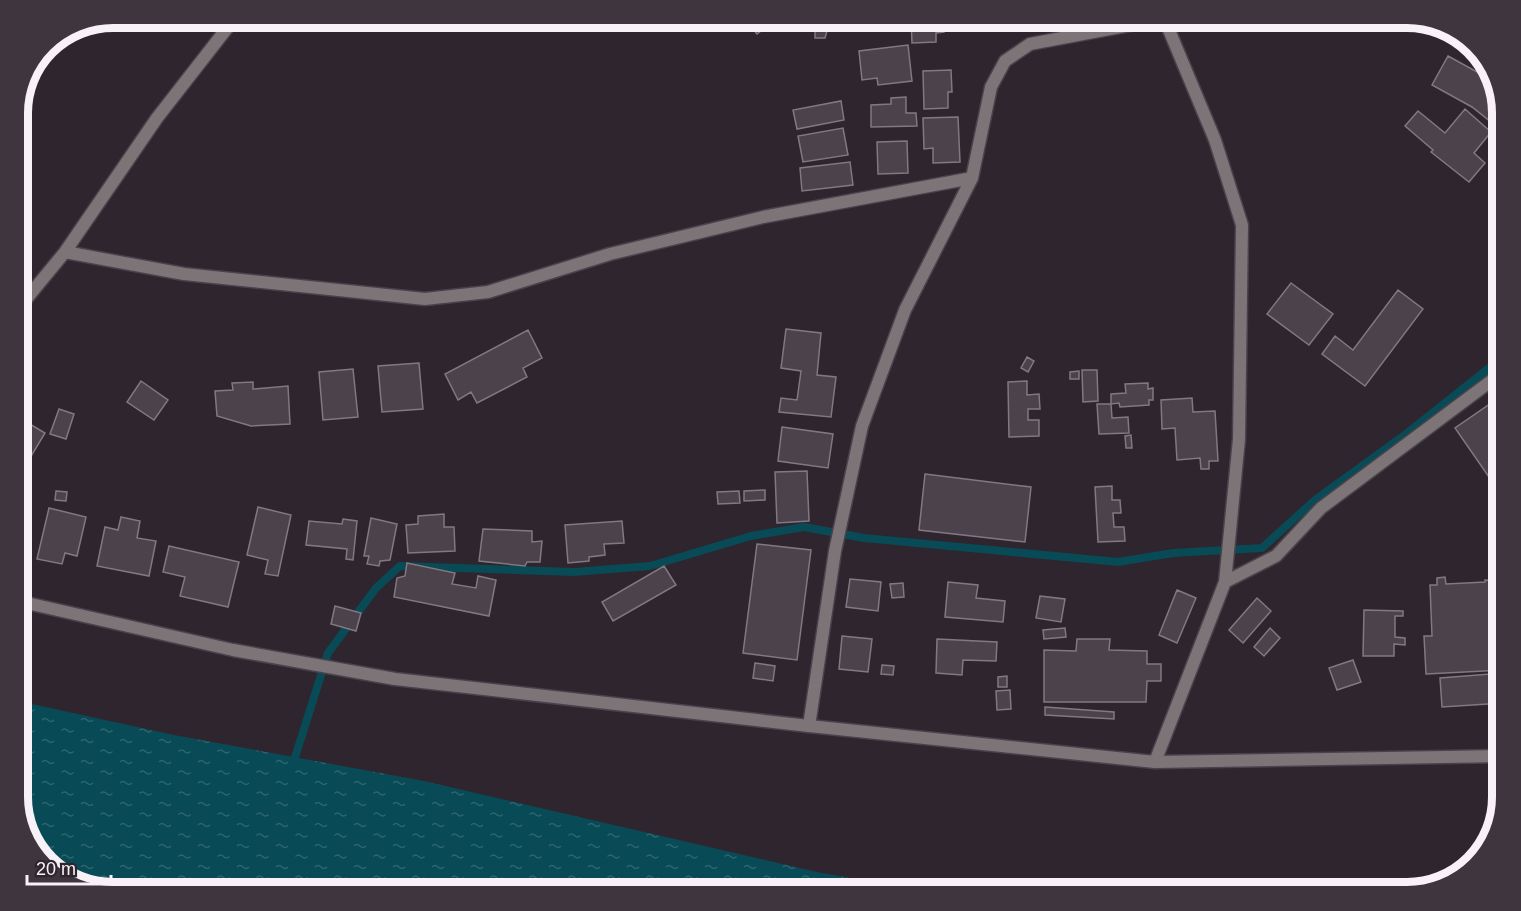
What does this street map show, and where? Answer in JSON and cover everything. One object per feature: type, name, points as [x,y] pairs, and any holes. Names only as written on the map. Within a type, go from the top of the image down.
[{"type":"street","points":[[29,296],[65,252],[157,118],[227,28]]},
{"type":"street","points":[[809,726],[835,551],[862,426],[905,310],[972,178],[991,87],[1005,61],[1030,44],[1117,28]]},
{"type":"street","points":[[1155,762],[1225,582],[1239,439],[1242,225],[1215,140],[1170,28]]},
{"type":"street","points":[[65,252],[184,274],[425,299],[489,292],[610,254],[762,217],[972,178]]},
{"type":"street","points":[[1225,582],[1276,556],[1322,508],[1492,380]]},
{"type":"street","points":[[29,604],[233,650],[395,679],[809,726],[1155,762],[1492,756]]},
{"type":"water","points":[[29,703],[174,735],[424,781],[817,872],[878,883],[114,883],[92,880],[62,865],[46,849],[31,819]]},
{"type":"building","points":[[752,28],[765,28],[757,34]]},
{"type":"building","points":[[815,28],[835,28],[835,31],[827,31],[825,38],[815,38]]},
{"type":"building","points":[[911,28],[944,28],[944,32],[936,33],[936,42],[912,43]]},
{"type":"building","points":[[908,45],[912,81],[878,85],[877,78],[862,80],[859,51]]},
{"type":"building","points":[[1448,56],[1477,72],[1479,68],[1490,92],[1492,123],[1472,107],[1432,85]]},
{"type":"building","points":[[951,70],[952,92],[948,92],[948,108],[924,109],[923,71]]},
{"type":"building","points":[[906,97],[906,113],[916,113],[917,126],[871,127],[871,105],[891,104],[891,98]]},
{"type":"building","points":[[841,101],[844,120],[797,129],[793,110]]},
{"type":"building","points":[[1465,109],[1491,132],[1474,153],[1485,163],[1469,182],[1431,152],[1433,150],[1405,126],[1418,111],[1445,133]]},
{"type":"building","points":[[958,117],[960,162],[933,163],[933,148],[924,149],[923,118]]},
{"type":"building","points":[[843,128],[848,155],[803,162],[798,136]]},
{"type":"building","points":[[907,141],[908,173],[878,174],[877,142]]},
{"type":"building","points":[[850,162],[853,185],[802,191],[800,168]]},
{"type":"building","points":[[1291,283],[1333,314],[1309,345],[1267,314]]},
{"type":"building","points":[[1398,290],[1423,309],[1365,386],[1322,354],[1335,336],[1353,350]]},
{"type":"building","points":[[786,329],[821,333],[817,375],[836,377],[831,417],[779,412],[781,398],[797,400],[801,371],[781,368]]},
{"type":"building","points":[[528,330],[542,358],[523,368],[527,377],[477,403],[471,392],[458,400],[445,374]]},
{"type":"building","points":[[1027,357],[1034,361],[1028,372],[1021,368]]},
{"type":"building","points":[[419,363],[423,409],[382,412],[378,366]]},
{"type":"building","points":[[353,369],[358,417],[323,420],[319,372]]},
{"type":"building","points":[[1082,370],[1097,370],[1098,401],[1083,402]]},
{"type":"building","points":[[1079,371],[1079,379],[1070,379],[1070,372]]},
{"type":"building","points":[[141,381],[168,400],[154,420],[127,402]]},
{"type":"building","points":[[1027,381],[1027,395],[1039,394],[1040,409],[1028,409],[1028,420],[1039,420],[1039,436],[1009,437],[1008,382]]},
{"type":"building","points":[[253,382],[253,389],[288,386],[290,424],[251,426],[217,416],[215,391],[233,390],[232,383]]},
{"type":"building","points":[[1148,383],[1148,389],[1153,388],[1153,400],[1149,400],[1149,405],[1120,407],[1119,403],[1111,404],[1111,394],[1126,393],[1125,384]]},
{"type":"building","points":[[1192,398],[1193,412],[1215,411],[1218,461],[1209,461],[1209,469],[1201,469],[1200,458],[1177,460],[1175,428],[1162,429],[1161,400]]},
{"type":"building","points":[[1492,403],[1492,479],[1491,480],[1455,428]]},
{"type":"building","points":[[1097,404],[1111,404],[1112,418],[1128,417],[1129,433],[1099,434]]},
{"type":"building","points":[[59,409],[74,414],[66,439],[50,434]]},
{"type":"building","points":[[29,424],[45,433],[29,460]]},
{"type":"building","points":[[782,427],[833,434],[828,468],[778,461]]},
{"type":"building","points":[[1131,435],[1132,448],[1126,448],[1125,436]]},
{"type":"building","points":[[807,471],[809,521],[777,523],[775,472]]},
{"type":"building","points":[[925,474],[1031,487],[1025,542],[919,530]]},
{"type":"building","points":[[1112,486],[1112,500],[1120,500],[1121,513],[1113,513],[1114,527],[1124,527],[1125,541],[1098,542],[1095,487]]},
{"type":"building","points":[[765,490],[765,500],[744,501],[744,491]]},
{"type":"building","points":[[56,491],[67,492],[66,501],[55,500]]},
{"type":"building","points":[[739,491],[740,503],[718,504],[717,492]]},
{"type":"building","points":[[258,507],[291,515],[278,576],[265,574],[268,560],[247,555]]},
{"type":"building","points":[[49,508],[86,517],[77,556],[65,553],[62,564],[37,559]]},
{"type":"building","points":[[444,514],[444,527],[454,527],[455,551],[408,553],[406,525],[418,524],[418,516]]},
{"type":"building","points":[[121,517],[140,521],[137,538],[156,541],[149,576],[97,566],[105,527],[118,530]]},
{"type":"building","points":[[371,518],[397,524],[390,560],[380,561],[379,566],[367,564],[369,556],[364,556]]},
{"type":"building","points":[[343,519],[357,521],[353,560],[346,559],[347,549],[306,545],[309,521],[342,524]]},
{"type":"building","points":[[622,521],[624,543],[604,544],[605,555],[589,557],[589,561],[568,563],[565,525]]},
{"type":"building","points":[[483,529],[532,531],[532,542],[542,541],[540,562],[527,562],[525,566],[479,561]]},
{"type":"building","points":[[757,544],[811,550],[797,660],[743,653]]},
{"type":"building","points":[[169,546],[239,562],[228,607],[180,596],[185,577],[163,572]]},
{"type":"building","points":[[407,563],[455,573],[452,584],[476,588],[478,576],[496,580],[489,616],[394,597],[397,578],[405,576]]},
{"type":"building","points":[[664,566],[676,585],[613,621],[602,602]]},
{"type":"building","points":[[1445,577],[1446,584],[1492,580],[1492,671],[1426,674],[1424,636],[1432,636],[1430,585],[1437,585],[1437,578]]},
{"type":"building","points":[[850,579],[881,582],[878,611],[846,607]]},
{"type":"building","points":[[948,582],[978,585],[976,598],[1005,601],[1003,622],[945,617]]},
{"type":"building","points":[[903,583],[904,597],[892,598],[890,584]]},
{"type":"building","points":[[1177,590],[1196,598],[1177,643],[1159,635]]},
{"type":"building","points":[[1040,596],[1065,599],[1061,622],[1036,618]]},
{"type":"building","points":[[1257,598],[1271,611],[1243,643],[1229,630]]},
{"type":"building","points":[[335,606],[361,613],[356,631],[331,624]]},
{"type":"building","points":[[1364,610],[1403,611],[1403,616],[1395,616],[1395,637],[1405,638],[1405,645],[1394,644],[1394,656],[1363,656]]},
{"type":"building","points":[[1065,628],[1066,637],[1044,639],[1043,630]]},
{"type":"building","points":[[1270,628],[1280,638],[1264,656],[1254,647]]},
{"type":"building","points":[[842,636],[872,639],[868,672],[839,669]]},
{"type":"building","points":[[937,639],[997,642],[996,661],[963,660],[962,675],[936,673]]},
{"type":"building","points":[[1077,639],[1110,639],[1109,650],[1147,651],[1147,664],[1161,664],[1161,681],[1147,681],[1146,702],[1044,702],[1044,650],[1076,651]]},
{"type":"building","points":[[1353,660],[1361,682],[1337,690],[1329,668]]},
{"type":"building","points":[[755,663],[775,666],[773,681],[753,678]]},
{"type":"building","points":[[882,665],[894,666],[893,675],[881,674]]},
{"type":"building","points":[[1492,674],[1492,704],[1442,707],[1440,678]]},
{"type":"building","points":[[1007,676],[1007,687],[998,687],[998,677]]},
{"type":"building","points":[[1010,690],[1011,709],[997,710],[996,691]]},
{"type":"building","points":[[1045,707],[1114,712],[1114,719],[1045,715]]},
{"type":"waterway","points":[[292,767],[328,653],[376,588],[400,566],[574,572],[650,566],[751,536],[804,527],[864,538],[1118,562],[1173,553],[1262,548],[1315,500],[1406,434],[1492,366]]}]
